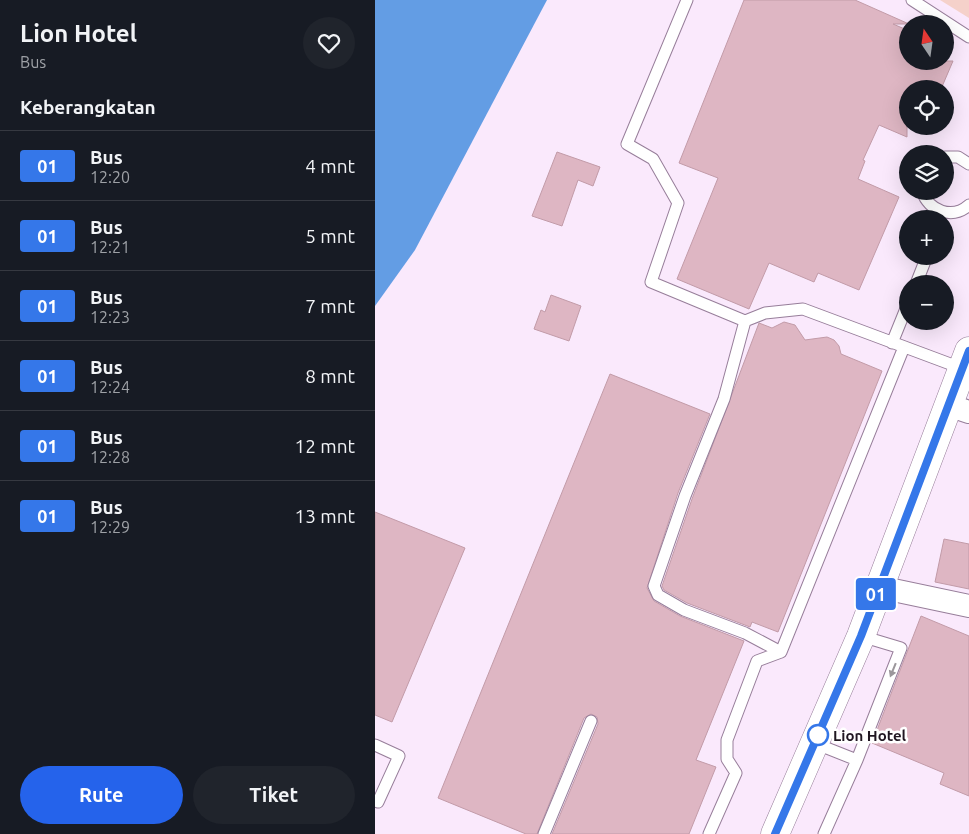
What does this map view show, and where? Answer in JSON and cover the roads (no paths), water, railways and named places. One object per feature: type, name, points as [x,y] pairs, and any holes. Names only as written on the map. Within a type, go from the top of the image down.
[{"type":"highway","points":[[775,834],[861,636],[879,587],[959,408],[965,360]]},
{"type":"street","points":[[879,587],[969,606]]},
{"type":"lane","points":[[687,0],[627,144],[653,159],[678,203],[651,282],[745,321],[765,313],[803,309],[898,345],[965,360]]},
{"type":"lane","points":[[911,0],[969,37]]},
{"type":"lane","points":[[954,157],[968,158]]},
{"type":"lane","points":[[926,200],[935,210]]},
{"type":"lane","points":[[954,213],[969,205]]},
{"type":"lane","points":[[745,321],[724,398],[685,496],[654,586],[658,595],[684,610],[745,633],[781,652]]},
{"type":"lane","points":[[709,834],[736,773],[727,759],[727,740],[757,661],[781,652],[898,345],[901,330]]},
{"type":"lane","points":[[824,834],[857,760],[901,648],[861,636]]},
{"type":"lane","points":[[544,834],[591,721]]},
{"type":"lane","points":[[814,743],[857,760]]},
{"type":"lane","points":[[375,745],[399,756],[378,802],[375,801]]},
{"type":"water","points":[[375,0],[547,0],[415,250],[375,306]]},
{"type":"place","name":"Lion Hotel","points":[[818,735]]}]
